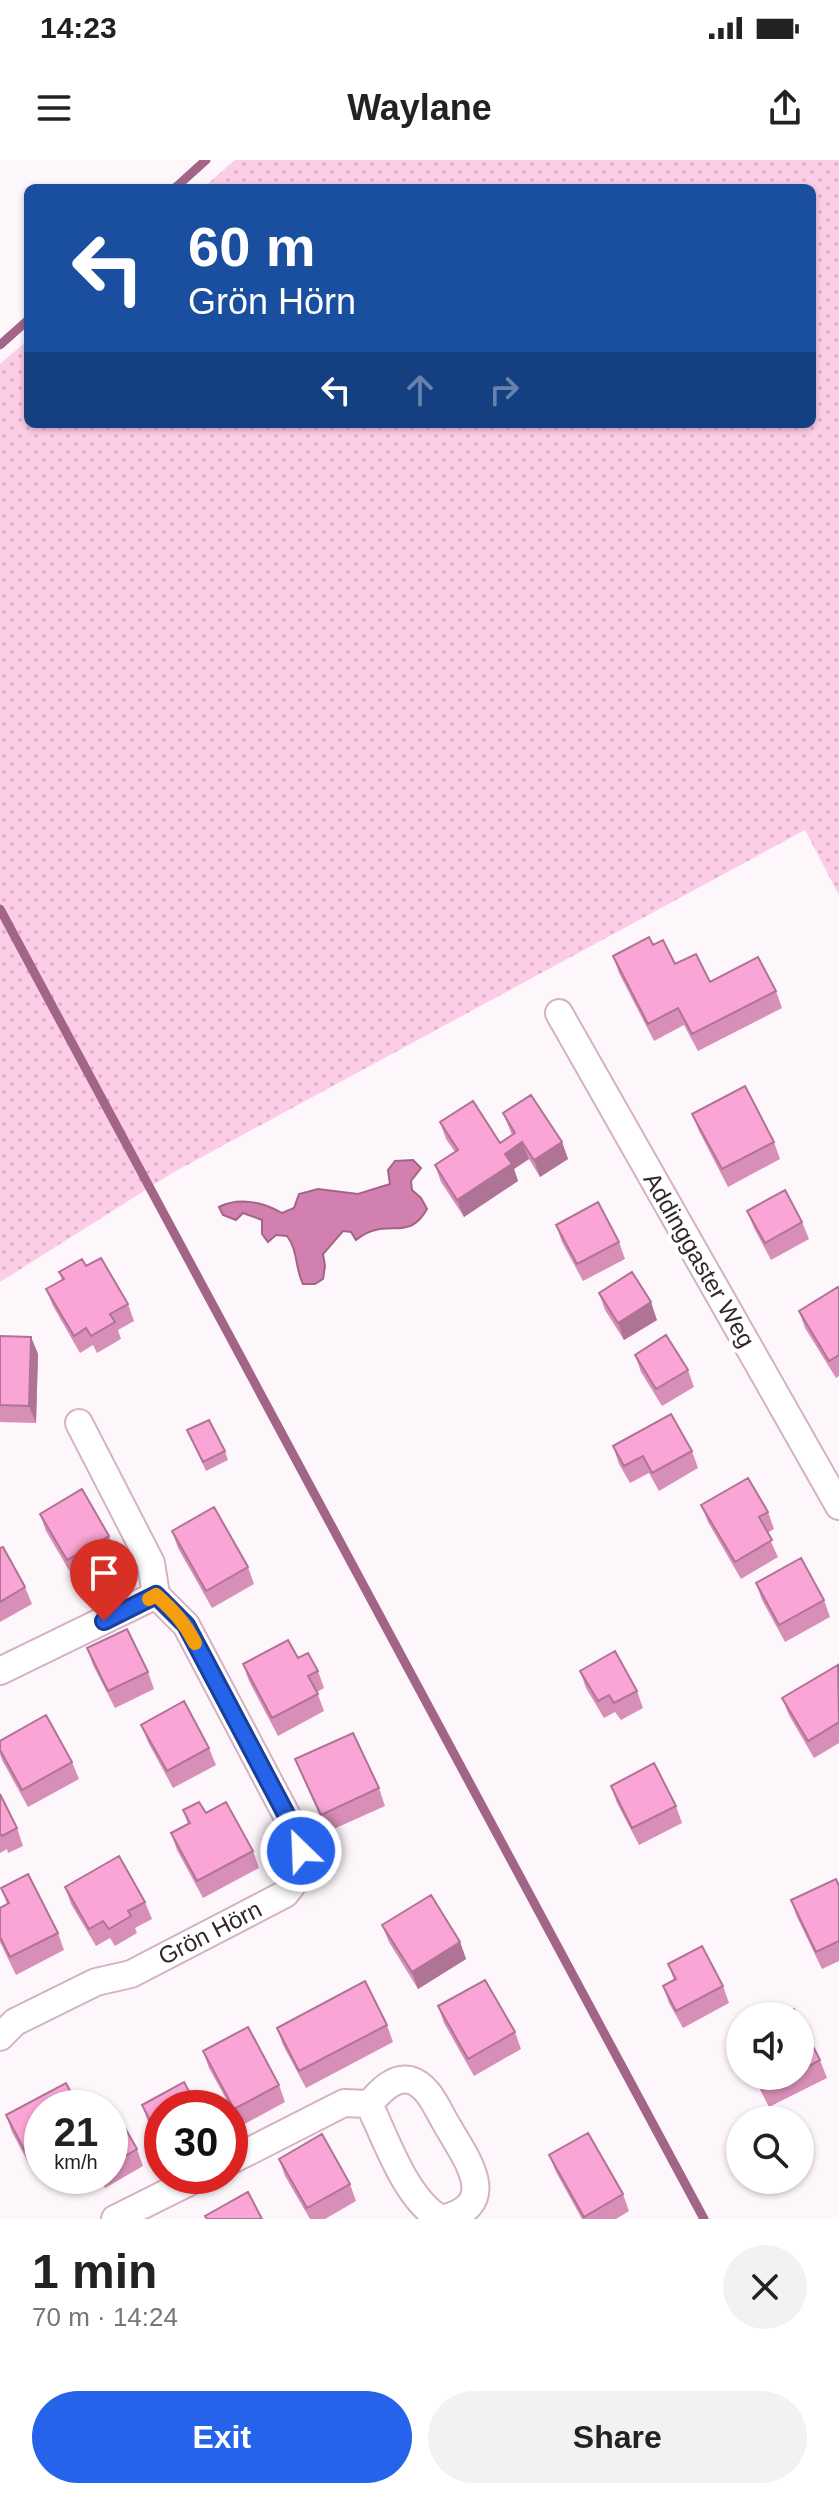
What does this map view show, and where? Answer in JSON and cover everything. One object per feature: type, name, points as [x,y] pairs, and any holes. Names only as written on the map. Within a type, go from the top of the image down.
[{"type":"street","name":"Addinggaster Weg","points":[[559,1013],[839,1506]]},
{"type":"street","points":[[0,1671],[156,1595],[151,1563],[79,1423]]},
{"type":"street","name":"Grön Hörn","points":[[0,2037],[15,2022],[96,1982],[131,1974],[285,1894],[302,1869],[296,1833],[186,1625],[156,1595]]},
{"type":"street","points":[[248,2152],[344,2103],[369,2104],[389,2084],[407,2079],[424,2087],[468,2161],[476,2181],[473,2199],[460,2215],[441,2219],[427,2212],[415,2197],[369,2104]]},
{"type":"street","points":[[115,2219],[168,2207]]},
{"type":"shaded area","points":[[235,160],[839,160],[839,895],[805,830],[174,1172],[0,1282],[0,364],[24,343],[24,428],[816,428],[816,184],[208,184]]},
{"type":"shaded area","points":[[413,1160],[421,1168],[411,1181],[412,1190],[427,1209],[420,1219],[404,1228],[377,1230],[356,1240],[351,1232],[343,1231],[323,1254],[323,1279],[315,1284],[303,1284],[287,1236],[276,1235],[268,1242],[262,1234],[262,1220],[243,1213],[236,1220],[223,1215],[219,1207],[235,1202],[251,1202],[282,1213],[294,1208],[299,1194],[318,1189],[358,1194],[390,1184],[388,1170],[395,1161]]},
{"type":"building","points":[[649,937],[653,945],[663,940],[675,964],[696,954],[710,982],[758,957],[776,991],[692,1034],[678,1008],[648,1024],[613,956]]},
{"type":"building","points":[[745,1086],[774,1142],[722,1169],[692,1114]]},
{"type":"building","points":[[531,1095],[562,1142],[534,1160],[522,1142],[505,1154],[512,1164],[457,1200],[435,1165],[458,1150],[440,1122],[473,1101],[500,1143],[515,1133],[503,1113]]},
{"type":"building","points":[[785,1190],[802,1222],[765,1243],[747,1211]]},
{"type":"building","points":[[598,1202],[619,1242],[577,1264],[556,1225]]},
{"type":"building","points":[[101,1258],[128,1304],[110,1314],[115,1322],[91,1336],[86,1328],[74,1336],[46,1289],[64,1279],[59,1272],[82,1259],[86,1266]]},
{"type":"building","points":[[632,1272],[651,1302],[618,1323],[599,1293]]},
{"type":"building","points":[[838,1287],[839,1355],[829,1361],[799,1311]]},
{"type":"building","points":[[666,1335],[688,1370],[656,1389],[635,1355]]},
{"type":"building","points":[[0,1336],[31,1337],[29,1406],[0,1405]]},
{"type":"building","points":[[671,1414],[692,1451],[652,1473],[643,1456],[624,1466],[613,1446]]},
{"type":"building","points":[[209,1420],[225,1451],[203,1462],[187,1430]]},
{"type":"building","points":[[748,1478],[768,1512],[759,1517],[772,1540],[735,1562],[701,1505]]},
{"type":"building","points":[[82,1489],[109,1536],[67,1560],[40,1514]]},
{"type":"building","points":[[214,1507],[248,1567],[206,1591],[172,1531]]},
{"type":"building","points":[[3,1547],[25,1587],[0,1602],[0,1548]]},
{"type":"building","points":[[801,1558],[824,1600],[779,1625],[756,1583]]},
{"type":"building","points":[[127,1629],[148,1672],[108,1691],[87,1648]]},
{"type":"building","points":[[288,1640],[298,1658],[308,1653],[318,1671],[308,1676],[318,1694],[272,1718],[243,1664]]},
{"type":"building","points":[[615,1651],[637,1691],[614,1703],[609,1695],[598,1701],[580,1671]]},
{"type":"building","points":[[838,1665],[839,1722],[808,1741],[782,1698]]},
{"type":"building","points":[[184,1701],[209,1748],[167,1771],[141,1725]]},
{"type":"building","points":[[46,1715],[72,1762],[22,1790],[0,1750],[0,1741]]},
{"type":"building","points":[[353,1733],[379,1788],[321,1815],[295,1759]]},
{"type":"building","points":[[654,1763],[676,1806],[632,1828],[611,1786]]},
{"type":"building","points":[[0,1794],[17,1828],[2,1836],[0,1833]]},
{"type":"building","points":[[199,1802],[206,1813],[226,1802],[253,1851],[197,1881],[171,1833],[190,1823],[183,1810]]},
{"type":"building","points":[[119,1856],[145,1902],[128,1911],[131,1916],[109,1929],[103,1921],[89,1929],[65,1887]]},
{"type":"building","points":[[28,1874],[58,1933],[10,1957],[0,1937],[0,1908],[9,1903],[1,1888]]},
{"type":"building","points":[[836,1879],[839,1886],[839,1941],[816,1952],[791,1900]]},
{"type":"building","points":[[431,1895],[460,1942],[412,1972],[382,1925]]},
{"type":"building","points":[[702,1946],[723,1986],[676,2011],[663,1986],[676,1979],[668,1964]]},
{"type":"building","points":[[485,1980],[515,2032],[468,2059],[438,2006]]},
{"type":"building","points":[[365,1981],[387,2025],[299,2071],[277,2028]]},
{"type":"building","points":[[248,2027],[279,2085],[248,2102],[248,2090],[224,2090],[203,2051]]},
{"type":"building","points":[[814,2048],[820,2060],[814,2063]]},
{"type":"building","points":[[184,2082],[188,2090],[169,2090]]},
{"type":"building","points":[[66,2083],[70,2090],[53,2090]]},
{"type":"building","points":[[24,2105],[24,2149],[6,2115]]},
{"type":"building","points":[[128,2133],[137,2149],[128,2154]]},
{"type":"building","points":[[588,2133],[623,2194],[584,2217],[549,2155]]},
{"type":"building","points":[[322,2134],[350,2184],[307,2208],[279,2159]]},
{"type":"building","points":[[248,2192],[262,2219],[207,2219],[205,2216]]},
{"type":"waterway","points":[[179,184],[206,160]]},
{"type":"waterway","points":[[0,345],[24,324]]},
{"type":"waterway","points":[[0,909],[704,2219]]},
{"type":"slow traffic","points":[[149,1599],[156,1595],[173,1609],[195,1643]]},
{"type":"route","points":[[104,1621],[156,1595],[173,1609],[186,1625],[296,1833],[301,1851]]}]
